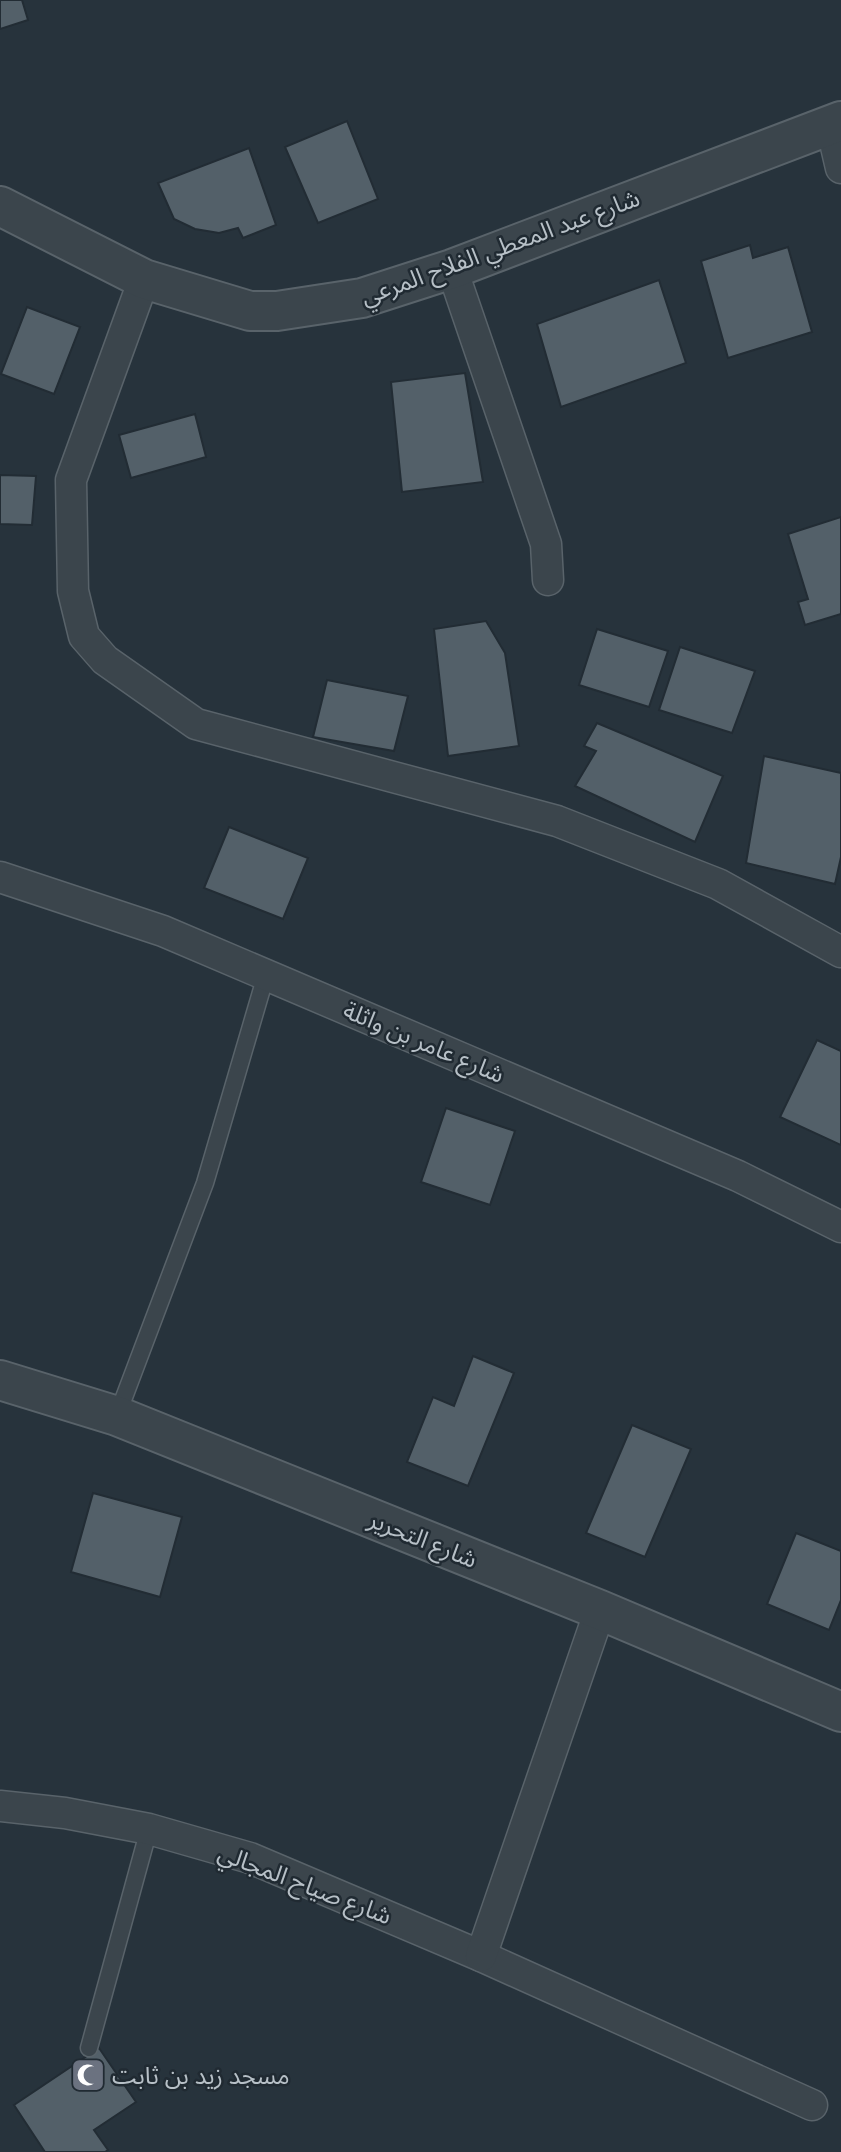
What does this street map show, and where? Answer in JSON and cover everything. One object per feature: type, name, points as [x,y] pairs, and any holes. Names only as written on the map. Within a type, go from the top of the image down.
[{"type":"street","points":[[836,123],[841,168]]},
{"type":"street","name":"شارع عبد المعطي الفلاح المرعي","points":[[0,206],[144,279],[250,311],[277,311],[362,298],[452,269],[836,123]]},
{"type":"street","points":[[452,269],[546,544],[548,579]]},
{"type":"street","points":[[144,279],[71,480],[73,591],[84,636],[105,660],[196,724],[557,821],[718,884],[841,952]]},
{"type":"street","name":"شارع عامر بن واثلة","points":[[0,877],[163,931],[738,1176],[841,1227]]},
{"type":"street","name":"شارع التحرير","points":[[0,1380],[117,1416],[600,1610],[841,1712]]},
{"type":"street","points":[[481,1955],[600,1610]]},
{"type":"street","name":"شارع صياح المجالي","points":[[0,1806],[65,1813],[149,1829],[250,1858],[481,1955],[812,2105]]},
{"type":"lane","points":[[117,1416],[205,1183],[267,975]]},
{"type":"lane","points":[[89,2048],[149,1829]]},
{"type":"building","points":[[0,0],[22,0],[28,20],[0,29]]},
{"type":"building","points":[[347,121],[378,199],[318,223],[285,147]]},
{"type":"building","points":[[249,148],[276,225],[243,238],[238,228],[219,233],[195,229],[174,219],[158,183]]},
{"type":"building","points":[[750,245],[753,258],[788,247],[812,332],[728,358],[701,261]]},
{"type":"building","points":[[659,280],[686,363],[561,407],[537,324]]},
{"type":"building","points":[[27,307],[80,327],[54,394],[1,374]]},
{"type":"building","points":[[465,373],[483,482],[402,492],[391,382]]},
{"type":"building","points":[[195,414],[206,457],[131,478],[119,435]]},
{"type":"building","points":[[0,475],[36,476],[32,525],[0,524]]},
{"type":"building","points":[[841,517],[841,614],[805,625],[798,602],[808,599],[788,534]]},
{"type":"building","points":[[486,621],[505,653],[519,746],[448,756],[434,629]]},
{"type":"building","points":[[597,629],[668,651],[649,707],[579,685]]},
{"type":"building","points":[[680,647],[755,671],[732,733],[659,710]]},
{"type":"building","points":[[327,680],[408,696],[394,751],[313,737]]},
{"type":"building","points":[[597,723],[723,776],[695,842],[575,786],[596,751],[584,746]]},
{"type":"building","points":[[764,756],[841,773],[841,857],[835,884],[746,863]]},
{"type":"building","points":[[229,827],[308,858],[283,919],[204,888]]},
{"type":"building","points":[[817,1040],[841,1051],[841,1145],[780,1117]]},
{"type":"building","points":[[446,1108],[515,1131],[490,1205],[421,1182]]},
{"type":"building","points":[[473,1356],[514,1373],[468,1486],[407,1462],[433,1397],[454,1406]]},
{"type":"building","points":[[632,1425],[691,1449],[645,1557],[586,1533]]},
{"type":"building","points":[[93,1493],[182,1517],[160,1597],[71,1572]]},
{"type":"building","points":[[796,1533],[841,1551],[841,1600],[829,1630],[767,1604]]},
{"type":"building","name":"مسجد زيد بن ثابت","points":[[99,2048],[136,2102],[94,2130],[108,2150],[105,2152],[45,2152],[14,2105]]},
{"type":"place","name":"مسجد زيد بن ثابت","points":[[88,2075]]}]
